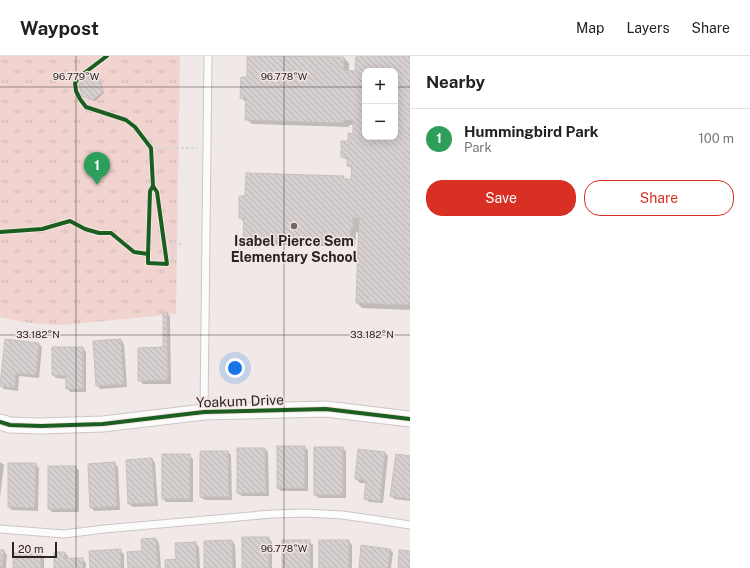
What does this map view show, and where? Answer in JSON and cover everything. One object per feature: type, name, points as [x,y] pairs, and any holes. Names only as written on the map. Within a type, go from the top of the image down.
[{"type":"street","name":"Yoakum Drive","points":[[0,422],[41,426],[95,424],[204,412],[326,409],[410,419]]},
{"type":"lane","points":[[204,412],[208,56]]},
{"type":"lane","points":[[0,529],[64,534],[272,514],[305,513],[342,515],[410,525]]},
{"type":"path","points":[[147,143],[151,148],[152,155]]},
{"type":"path","points":[[151,148],[207,148]]},
{"type":"path","points":[[161,264],[172,264],[173,243],[184,244]]},
{"type":"path","points":[[166,256],[167,264]]},
{"type":"green space","points":[[0,56],[180,56],[176,314],[64,325],[38,324],[0,317]]},
{"type":"building","points":[[247,56],[344,57],[344,70],[355,71],[356,56],[410,56],[410,305],[356,303],[359,218],[353,218],[350,243],[243,239],[244,218],[239,218],[239,196],[245,196],[246,173],[344,176],[343,179],[351,179],[352,166],[347,166],[347,157],[341,157],[341,141],[348,141],[348,133],[353,134],[353,120],[344,120],[344,123],[245,120],[246,98],[240,98],[241,77],[247,77]]},
{"type":"building","points":[[89,76],[100,80],[103,92],[93,100],[82,96],[79,84]]},
{"type":"building","points":[[163,312],[167,312],[168,380],[138,381],[138,348],[163,347]]},
{"type":"building","points":[[5,339],[39,343],[36,375],[16,373],[15,388],[0,386]]},
{"type":"building","points":[[121,339],[124,384],[96,386],[93,341]]},
{"type":"building","points":[[52,347],[83,347],[83,389],[66,389],[66,376],[52,375]]},
{"type":"building","points":[[277,446],[305,446],[305,488],[277,488]]},
{"type":"building","points":[[314,447],[343,447],[343,495],[314,495]]},
{"type":"building","points":[[237,448],[265,448],[266,493],[237,493]]},
{"type":"building","points":[[358,449],[385,452],[380,501],[364,499],[366,480],[355,479]]},
{"type":"building","points":[[200,451],[228,451],[229,497],[200,497]]},
{"type":"building","points":[[162,454],[190,454],[190,499],[162,499]]},
{"type":"building","points":[[396,454],[410,456],[410,499],[390,496]]},
{"type":"building","points":[[152,458],[155,503],[128,504],[126,460]]},
{"type":"building","points":[[115,462],[117,506],[90,508],[88,464]]},
{"type":"building","points":[[8,463],[36,463],[35,508],[8,507]]},
{"type":"building","points":[[48,466],[76,466],[76,509],[48,509]]},
{"type":"building","points":[[242,537],[269,537],[269,568],[242,568]]},
{"type":"building","points":[[156,538],[158,568],[128,568],[127,552],[142,551],[141,539]]},
{"type":"building","points":[[232,540],[233,568],[204,568],[204,541]]},
{"type":"building","points":[[282,540],[310,540],[310,568],[282,568]]},
{"type":"building","points":[[319,540],[349,540],[349,568],[319,568]]},
{"type":"building","points":[[196,542],[197,568],[165,568],[165,560],[176,559],[175,543]]},
{"type":"building","points":[[361,545],[390,549],[388,568],[359,568]]},
{"type":"building","points":[[121,549],[121,568],[90,568],[89,551]]},
{"type":"building","points":[[0,550],[4,550],[2,568],[0,568]]},
{"type":"building","points":[[399,550],[410,551],[410,568],[398,568]]},
{"type":"building","points":[[54,552],[65,552],[65,558],[83,558],[83,568],[54,568]]},
{"type":"building","points":[[13,553],[41,553],[41,568],[13,568]]},
{"type":"cycle path","points":[[0,232],[42,229],[70,221],[85,229],[99,233],[111,233],[134,252],[148,254],[148,263],[167,264],[157,192],[153,186],[151,148],[135,127],[126,120],[86,107],[76,91],[75,83],[79,77],[107,56]]},
{"type":"cycle path","points":[[148,254],[150,191],[153,186]]},
{"type":"cycle path","points":[[0,422],[10,425],[41,426],[103,424],[204,412],[326,409],[410,419]]},
{"type":"place","name":"Hummingbird Park","points":[[97,185]]},
{"type":"place","name":"Isabel Pierce Sem Elementary School","points":[[294,226]]}]
